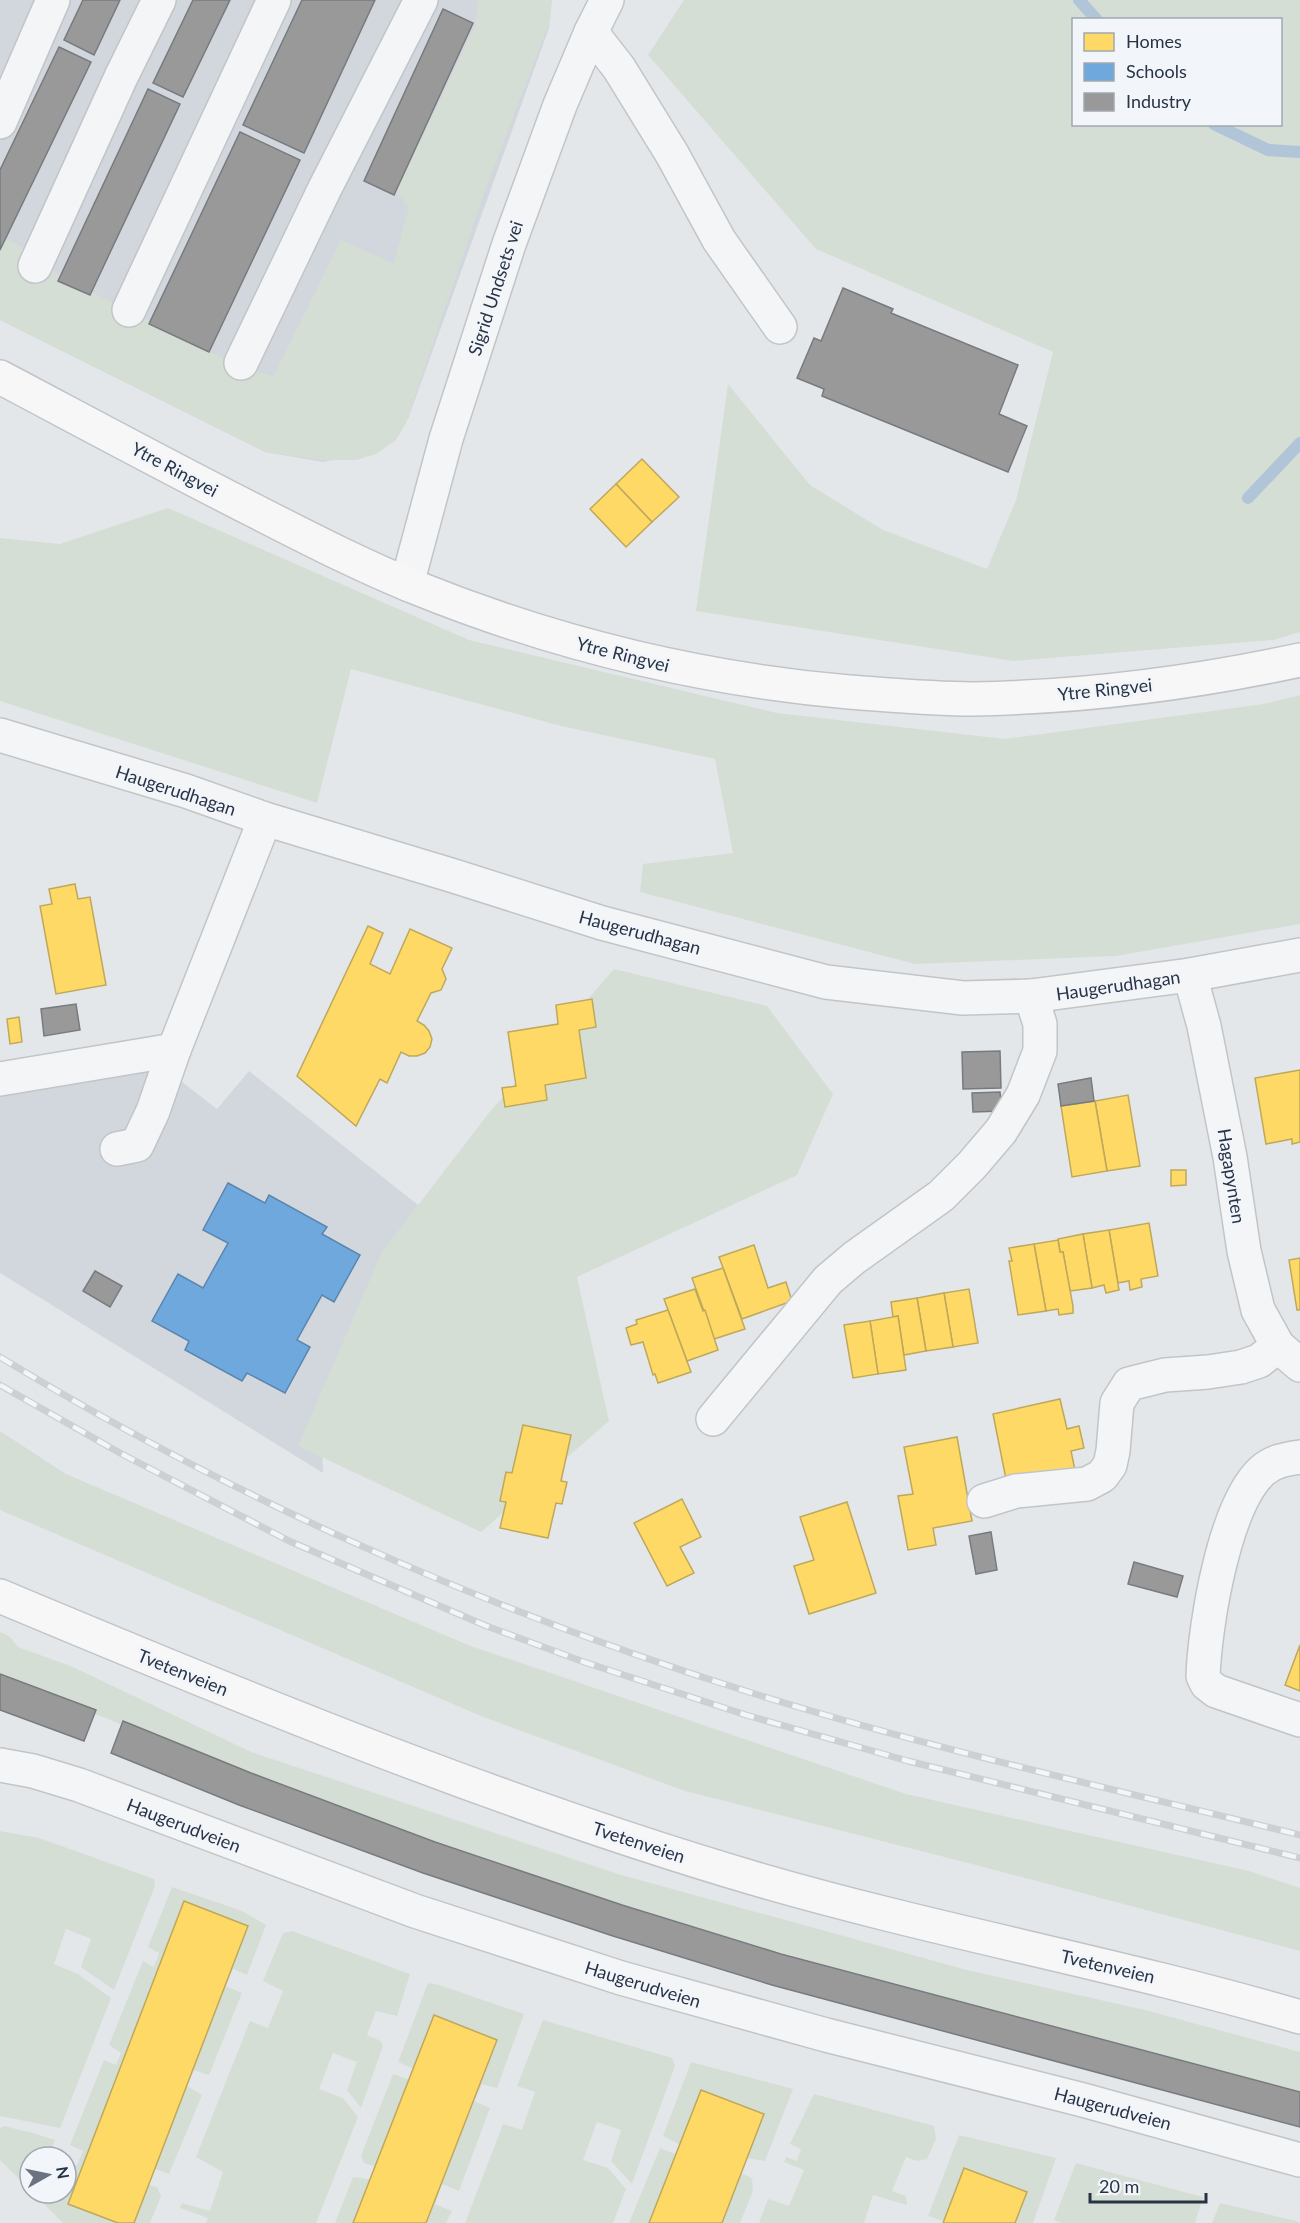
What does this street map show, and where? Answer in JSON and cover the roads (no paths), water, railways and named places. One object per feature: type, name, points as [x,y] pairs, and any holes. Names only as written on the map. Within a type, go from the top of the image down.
[{"type":"main road","name":"Ytre Ringvei","points":[[0,377],[290,529],[407,584],[543,634],[716,676],[802,688],[973,699],[1046,695],[1216,676],[1300,660]]},
{"type":"main road","name":"Tvetenveien","points":[[0,1596],[304,1722],[529,1807],[829,1900],[1144,1974],[1300,2017]]},
{"type":"street","points":[[0,122],[53,0]]},
{"type":"street","points":[[34,266],[159,0]]},
{"type":"street","points":[[129,310],[274,0]]},
{"type":"street","points":[[241,363],[324,190],[421,0]]},
{"type":"street","name":"Sigrid Undsets vei","points":[[407,584],[446,439],[509,244],[537,164],[591,32],[607,0]]},
{"type":"street","points":[[591,32],[619,68],[672,154],[719,240],[780,327]]},
{"type":"street","name":"Haugerudhagan","points":[[0,735],[186,791],[265,819],[602,923],[826,982],[963,998],[1031,996],[1190,975],[1300,955]]},
{"type":"street","points":[[117,1149],[137,1145],[153,1111],[174,1050],[265,819]]},
{"type":"street","name":"Hagapynten","points":[[1190,975],[1204,1026],[1230,1157],[1244,1251],[1258,1310],[1289,1355]]},
{"type":"street","points":[[713,1419],[828,1280],[862,1252],[941,1196],[1001,1131],[1023,1095],[1040,1052],[1040,1024],[1031,996]]},
{"type":"street","points":[[0,1079],[174,1050]]},
{"type":"street","points":[[984,1501],[1016,1491],[1087,1484],[1102,1476],[1110,1465],[1113,1451],[1117,1403],[1129,1384],[1165,1374],[1208,1372],[1242,1367],[1289,1355]]},
{"type":"street","points":[[1300,1456],[1282,1459],[1269,1465],[1254,1480],[1243,1497],[1219,1566],[1212,1601],[1203,1676],[1207,1684],[1215,1691],[1300,1720]]},
{"type":"street","name":"Haugerudveien","points":[[0,1766],[33,1771],[79,1785],[415,1911],[621,1978],[815,2032],[1083,2100],[1300,2160]]},
{"type":"waterway","points":[[1079,0],[1095,18]]},
{"type":"waterway","points":[[1218,126],[1268,150],[1300,152]]},
{"type":"waterway","points":[[1248,498],[1300,443]]},
{"type":"railway","points":[[0,1357],[179,1458],[272,1504],[461,1589],[558,1626],[655,1661],[820,1713],[1025,1768],[1300,1835]]},
{"type":"railway","points":[[0,1385],[120,1453],[289,1541],[484,1625],[584,1662],[746,1715],[908,1761],[1300,1858]]}]
